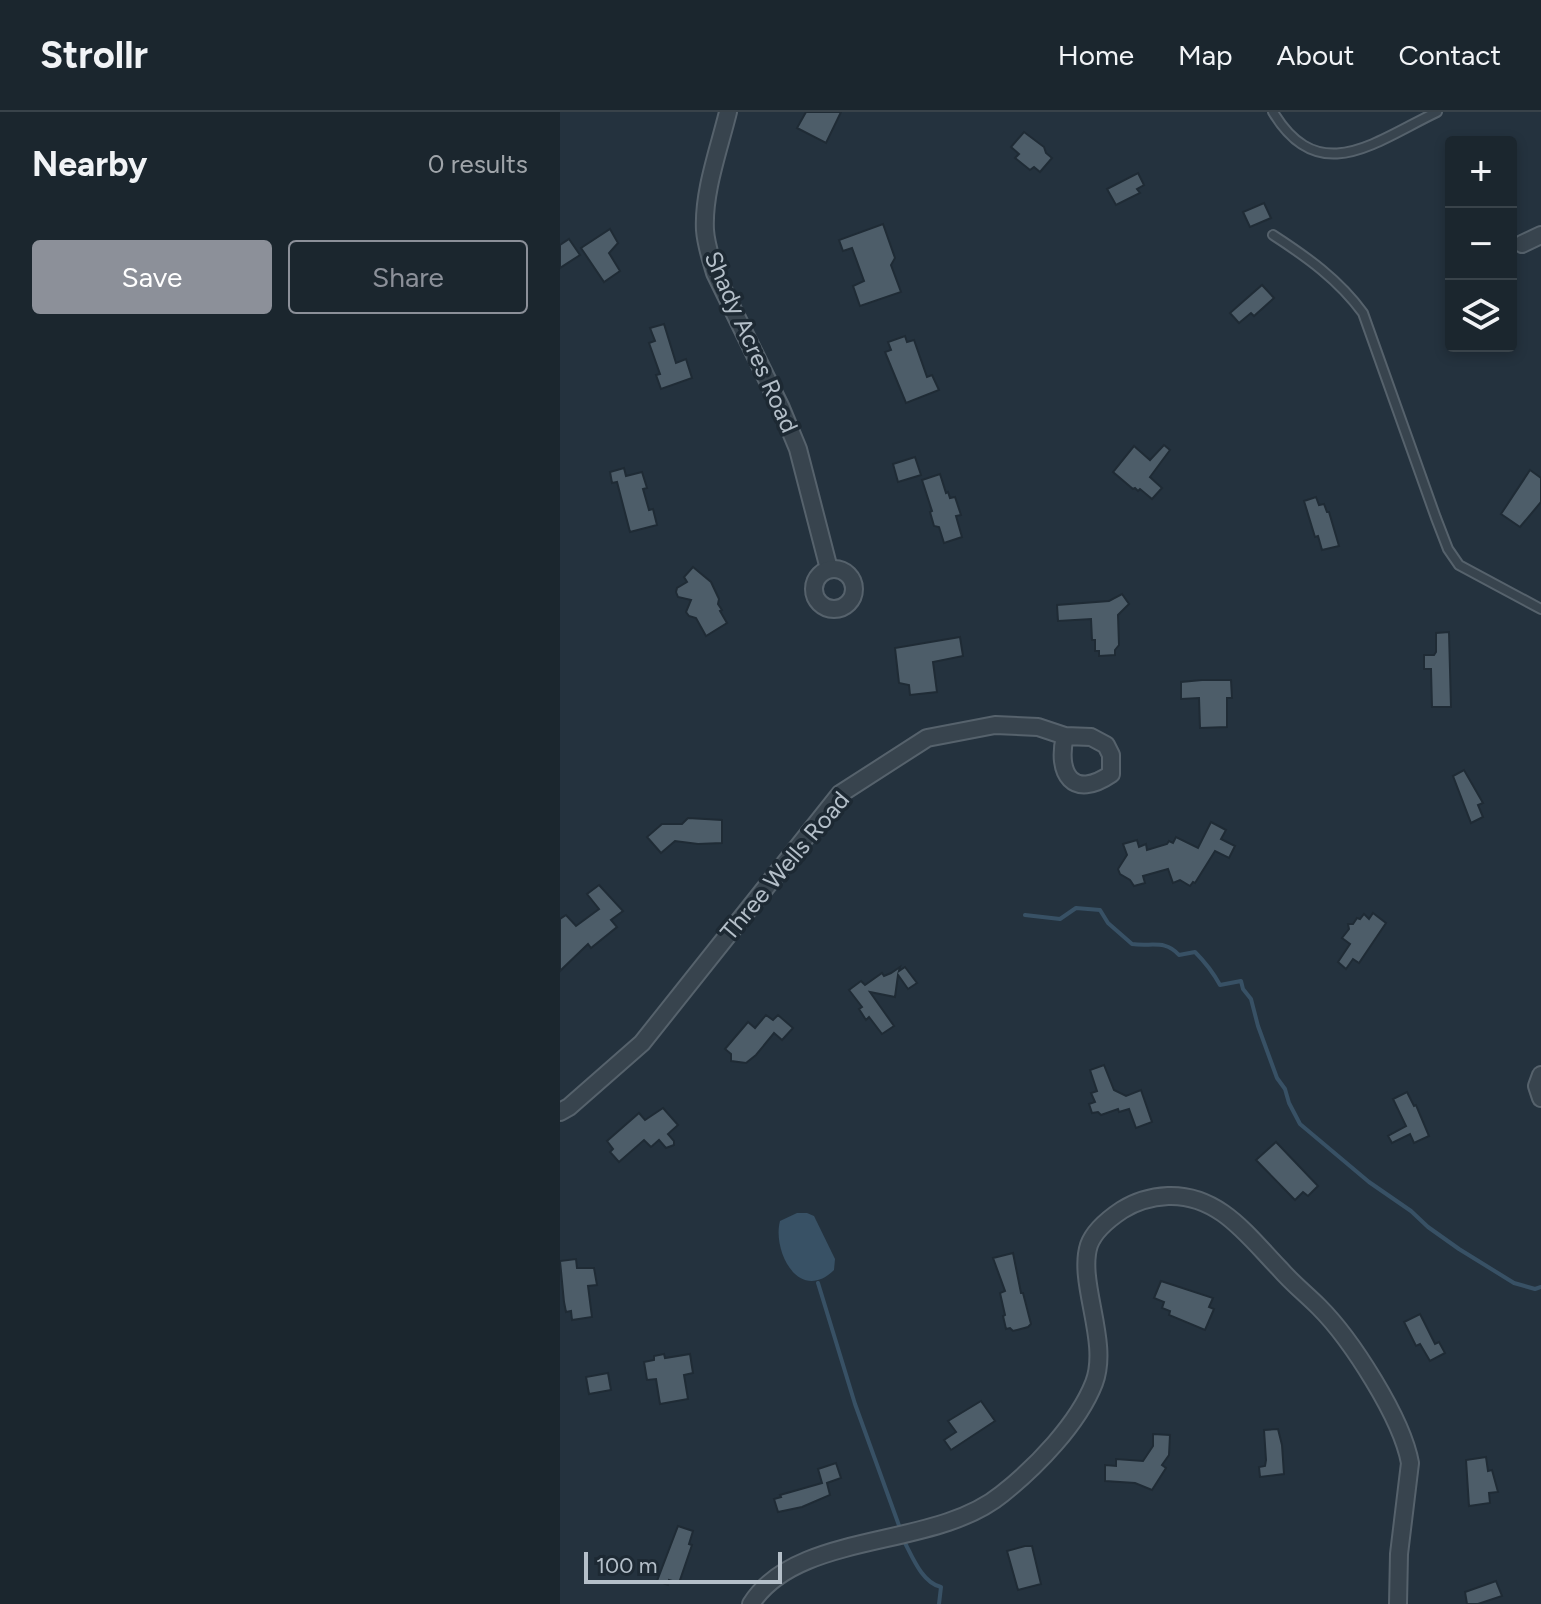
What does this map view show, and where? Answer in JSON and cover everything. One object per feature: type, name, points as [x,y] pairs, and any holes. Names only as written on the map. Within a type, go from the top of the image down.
[{"type":"street","name":"Shady Acres Road","points":[[728,112],[706,208],[708,249],[715,273],[798,449],[829,569]]},
{"type":"street","points":[[1522,244],[1541,235]]},
{"type":"street","name":"Three Wells Road","points":[[560,1112],[642,1043],[840,794],[927,738],[995,725],[1038,727],[1065,736]]},
{"type":"street","points":[[1541,1075],[1537,1086],[1541,1098]]},
{"type":"street","points":[[751,1604],[768,1583],[785,1569],[962,1515],[998,1498],[1026,1474],[1053,1446],[1094,1384],[1098,1369],[1097,1340],[1087,1262],[1089,1244],[1112,1218],[1139,1201],[1158,1197],[1182,1197],[1208,1203],[1235,1222],[1342,1333],[1382,1397],[1410,1463],[1399,1554],[1398,1604]]},
{"type":"lane","points":[[1273,112],[1283,128],[1302,147],[1330,156],[1364,146],[1437,112]]},
{"type":"lane","points":[[1273,235],[1310,259],[1352,298],[1363,313],[1436,518],[1448,549],[1459,565],[1541,609]]},
{"type":"water","points":[[797,1213],[814,1216],[835,1259],[834,1270],[821,1279],[810,1281],[799,1277],[784,1259],[780,1246],[780,1221]]},
{"type":"building","points":[[806,112],[841,112],[826,143],[797,128]]},
{"type":"building","points":[[1024,132],[1044,147],[1052,158],[1040,172],[1034,167],[1030,170],[1015,158],[1019,154],[1011,147]]},
{"type":"building","points":[[1138,173],[1144,185],[1137,189],[1140,193],[1116,205],[1107,189]]},
{"type":"building","points":[[1264,203],[1271,218],[1250,227],[1243,212]]},
{"type":"building","points":[[883,224],[895,258],[891,265],[901,292],[860,306],[853,286],[864,281],[852,248],[843,251],[839,240]]},
{"type":"building","points":[[610,229],[618,243],[609,253],[620,271],[604,282],[581,248]]},
{"type":"building","points":[[569,239],[580,255],[560,268],[560,245]]},
{"type":"building","points":[[1262,285],[1274,298],[1254,316],[1251,313],[1239,323],[1230,313]]},
{"type":"building","points":[[664,324],[676,363],[686,359],[692,378],[661,389],[656,375],[660,374],[649,343],[655,341],[650,328]]},
{"type":"building","points":[[905,336],[907,342],[914,340],[927,377],[932,375],[939,390],[906,403],[885,352],[891,350],[888,342]]},
{"type":"building","points":[[1164,445],[1170,450],[1150,477],[1162,488],[1152,499],[1140,489],[1133,489],[1113,472],[1134,446],[1150,460]]},
{"type":"building","points":[[915,457],[921,475],[898,482],[893,464]]},
{"type":"building","points":[[624,468],[626,476],[642,472],[647,488],[643,489],[657,525],[630,532],[617,482],[612,483],[610,472]]},
{"type":"building","points":[[1530,470],[1541,478],[1541,502],[1520,527],[1501,514]]},
{"type":"building","points":[[940,474],[946,493],[950,498],[955,497],[961,515],[956,516],[962,537],[944,543],[939,527],[934,526],[922,480]]},
{"type":"building","points":[[1316,497],[1319,505],[1324,504],[1329,512],[1339,546],[1322,550],[1318,536],[1315,537],[1304,501]]},
{"type":"building","points":[[693,567],[711,582],[727,623],[706,636],[696,618],[686,612],[691,600],[678,597],[676,592],[687,582],[684,577]]},
{"type":"building","points":[[1122,594],[1129,604],[1118,615],[1119,645],[1115,655],[1099,656],[1099,651],[1095,651],[1091,619],[1058,621],[1057,605],[1109,601]]},
{"type":"building","points":[[1449,632],[1451,707],[1432,707],[1431,669],[1424,669],[1424,655],[1434,655],[1436,652],[1436,633]]},
{"type":"building","points":[[960,637],[963,656],[933,662],[937,692],[910,695],[909,685],[899,683],[895,648]]},
{"type":"building","points":[[1231,680],[1232,698],[1227,698],[1227,727],[1200,728],[1199,698],[1181,699],[1181,682]]},
{"type":"building","points":[[1464,770],[1483,803],[1478,805],[1483,817],[1471,823],[1453,776]]},
{"type":"building","points":[[688,818],[722,820],[722,843],[675,841],[661,853],[647,837],[662,824],[682,824]]},
{"type":"building","points":[[1211,822],[1226,830],[1221,839],[1235,846],[1229,858],[1215,851],[1190,886],[1180,880],[1173,883],[1168,869],[1143,876],[1145,883],[1134,886],[1120,874],[1118,869],[1127,855],[1123,844],[1137,840],[1139,847],[1146,844],[1147,850],[1169,841],[1173,843],[1176,837],[1198,848]]},
{"type":"building","points":[[599,885],[623,911],[611,920],[617,927],[591,948],[588,944],[560,971],[560,919],[566,915],[576,926],[599,909],[587,894]]},
{"type":"building","points":[[1373,913],[1386,923],[1359,963],[1353,959],[1346,969],[1338,962],[1350,944],[1342,938],[1349,929],[1348,924],[1353,924],[1364,914],[1369,919]]},
{"type":"building","points":[[900,967],[899,971],[905,967],[917,983],[908,989],[898,975],[895,997],[870,992],[894,1026],[882,1034],[869,1017],[866,1020],[859,1009],[862,1007],[849,990],[861,981],[865,985],[882,973],[884,976]]},
{"type":"building","points":[[766,1015],[773,1020],[778,1015],[793,1028],[782,1040],[774,1033],[746,1063],[731,1061],[731,1054],[725,1049],[748,1022],[755,1028]]},
{"type":"building","points":[[1104,1065],[1114,1090],[1126,1096],[1141,1090],[1152,1122],[1136,1128],[1129,1109],[1101,1115],[1092,1113],[1089,1104],[1095,1102],[1091,1093],[1097,1091],[1090,1070]]},
{"type":"building","points":[[1407,1092],[1429,1136],[1414,1143],[1410,1134],[1392,1143],[1388,1136],[1406,1126],[1393,1099]]},
{"type":"building","points":[[663,1108],[678,1125],[668,1134],[674,1145],[666,1148],[659,1140],[651,1147],[644,1140],[619,1162],[610,1152],[613,1149],[607,1141],[639,1113],[645,1120]]},
{"type":"building","points":[[1276,1142],[1318,1186],[1308,1196],[1303,1192],[1295,1200],[1256,1160]]},
{"type":"building","points":[[1013,1253],[1031,1324],[1013,1331],[1006,1329],[1000,1293],[1005,1291],[993,1258]]},
{"type":"building","points":[[576,1259],[577,1268],[594,1268],[597,1285],[588,1286],[592,1317],[572,1320],[571,1311],[566,1312],[560,1261]]},
{"type":"building","points":[[1161,1281],[1213,1298],[1209,1307],[1214,1309],[1205,1330],[1169,1315],[1170,1311],[1162,1308],[1164,1302],[1154,1298]]},
{"type":"building","points":[[1420,1314],[1435,1344],[1439,1342],[1445,1353],[1430,1361],[1420,1344],[1416,1346],[1404,1322]]},
{"type":"building","points":[[664,1354],[665,1358],[690,1354],[693,1373],[684,1375],[688,1399],[660,1404],[656,1379],[647,1380],[644,1362]]},
{"type":"building","points":[[608,1373],[611,1390],[589,1394],[586,1377]]},
{"type":"building","points":[[981,1401],[995,1421],[951,1450],[944,1440],[956,1432],[948,1421]]},
{"type":"building","points":[[1278,1429],[1284,1474],[1260,1477],[1259,1467],[1265,1466],[1266,1460],[1264,1430]]},
{"type":"building","points":[[1153,1434],[1170,1435],[1169,1455],[1162,1465],[1166,1468],[1152,1490],[1135,1483],[1105,1481],[1105,1465],[1116,1466],[1116,1459],[1143,1461],[1153,1446]]},
{"type":"building","points":[[1486,1457],[1488,1471],[1492,1470],[1498,1492],[1489,1493],[1490,1503],[1469,1506],[1466,1460]]},
{"type":"building","points":[[836,1463],[841,1478],[827,1483],[830,1495],[802,1507],[778,1512],[774,1499],[822,1483],[818,1469]]},
{"type":"building","points":[[678,1526],[693,1531],[689,1544],[692,1545],[679,1583],[669,1580],[668,1585],[657,1581]]},
{"type":"building","points":[[1032,1546],[1041,1584],[1018,1590],[1007,1551]]},
{"type":"building","points":[[1496,1581],[1502,1596],[1478,1604],[1467,1604],[1465,1592]]},
{"type":"waterway","points":[[1025,915],[1060,919],[1076,908],[1100,910],[1108,923],[1132,944],[1163,945],[1179,955],[1195,952],[1220,985],[1241,981],[1251,999],[1277,1078],[1300,1124],[1369,1182],[1459,1249],[1514,1283],[1535,1289],[1541,1287]]},
{"type":"waterway","points":[[818,1283],[855,1404],[901,1531]]},
{"type":"waterway","points":[[903,1539],[923,1575],[941,1587],[939,1604]]}]
